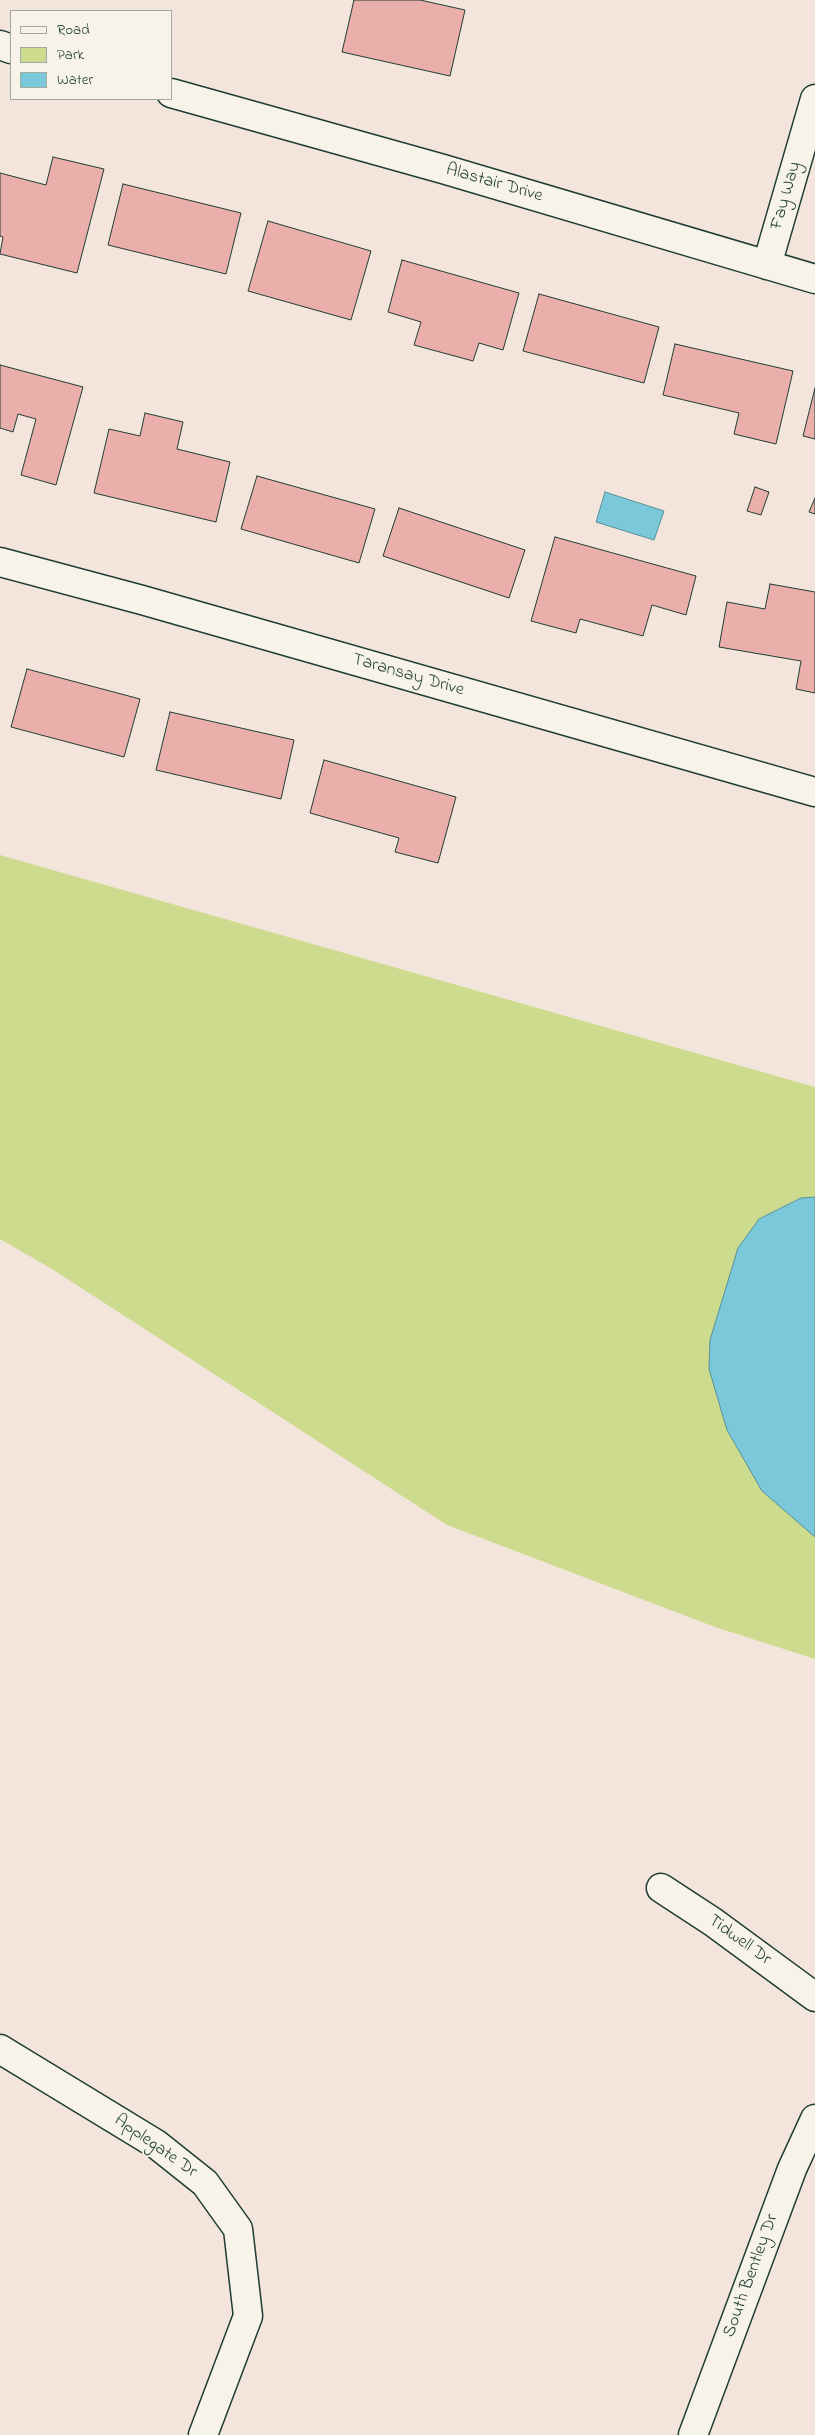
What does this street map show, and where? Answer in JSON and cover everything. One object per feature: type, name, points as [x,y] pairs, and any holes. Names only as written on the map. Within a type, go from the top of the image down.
[{"type":"street","name":"Alastair Drive","points":[[172,93],[748,257],[767,265],[815,279]]},
{"type":"street","name":"Fay Way","points":[[767,265],[815,99]]},
{"type":"street","name":"Taransay Drive","points":[[0,562],[142,600],[815,792]]},
{"type":"street","name":"Tidwell Dr","points":[[662,1888],[714,1922],[815,1997]]},
{"type":"street","name":"Applegate Dr","points":[[0,2049],[156,2144],[205,2183],[238,2229],[248,2316],[202,2435]]},
{"type":"street","name":"South Bentley Dr","points":[[693,2435],[792,2169],[815,2119]]},
{"type":"green space","points":[[0,855],[815,1087],[815,1659],[715,1627],[447,1525],[52,1269],[0,1239]]},
{"type":"water","points":[[605,492],[664,511],[654,540],[596,522]]},
{"type":"water","points":[[815,1197],[815,1537],[762,1491],[727,1430],[709,1369],[710,1340],[738,1248],[759,1219],[801,1198]]},
{"type":"building","points":[[354,0],[420,0],[465,10],[450,76],[342,52]]},
{"type":"building","points":[[53,157],[104,169],[77,273],[0,254],[3,237],[0,236],[0,173],[46,185]]},
{"type":"building","points":[[123,184],[241,213],[226,274],[108,245]]},
{"type":"building","points":[[268,221],[371,251],[351,320],[248,291]]},
{"type":"building","points":[[402,260],[519,293],[503,350],[479,343],[473,361],[414,345],[421,322],[388,312]]},
{"type":"building","points":[[539,294],[659,327],[644,383],[523,351]]},
{"type":"building","points":[[675,344],[793,371],[776,444],[734,434],[739,413],[663,395]]},
{"type":"building","points":[[0,365],[83,387],[56,485],[21,475],[36,419],[18,414],[13,432],[0,428]]},
{"type":"building","points":[[815,388],[815,439],[803,436]]},
{"type":"building","points":[[145,413],[183,422],[177,449],[230,462],[216,522],[94,493],[109,429],[140,436]]},
{"type":"building","points":[[257,476],[375,509],[359,563],[241,529]]},
{"type":"building","points":[[755,487],[769,492],[761,515],[747,511]]},
{"type":"building","points":[[815,498],[815,514],[809,512]]},
{"type":"building","points":[[399,508],[525,550],[509,598],[383,556]]},
{"type":"building","points":[[555,537],[696,576],[686,615],[652,605],[643,636],[580,619],[576,633],[531,621]]},
{"type":"building","points":[[770,584],[815,592],[815,693],[796,689],[801,661],[719,647],[727,602],[765,609]]},
{"type":"building","points":[[27,669],[140,699],[124,757],[11,727]]},
{"type":"building","points":[[170,712],[294,740],[281,799],[156,770]]},
{"type":"building","points":[[324,760],[456,797],[438,863],[395,852],[399,838],[310,813]]}]
